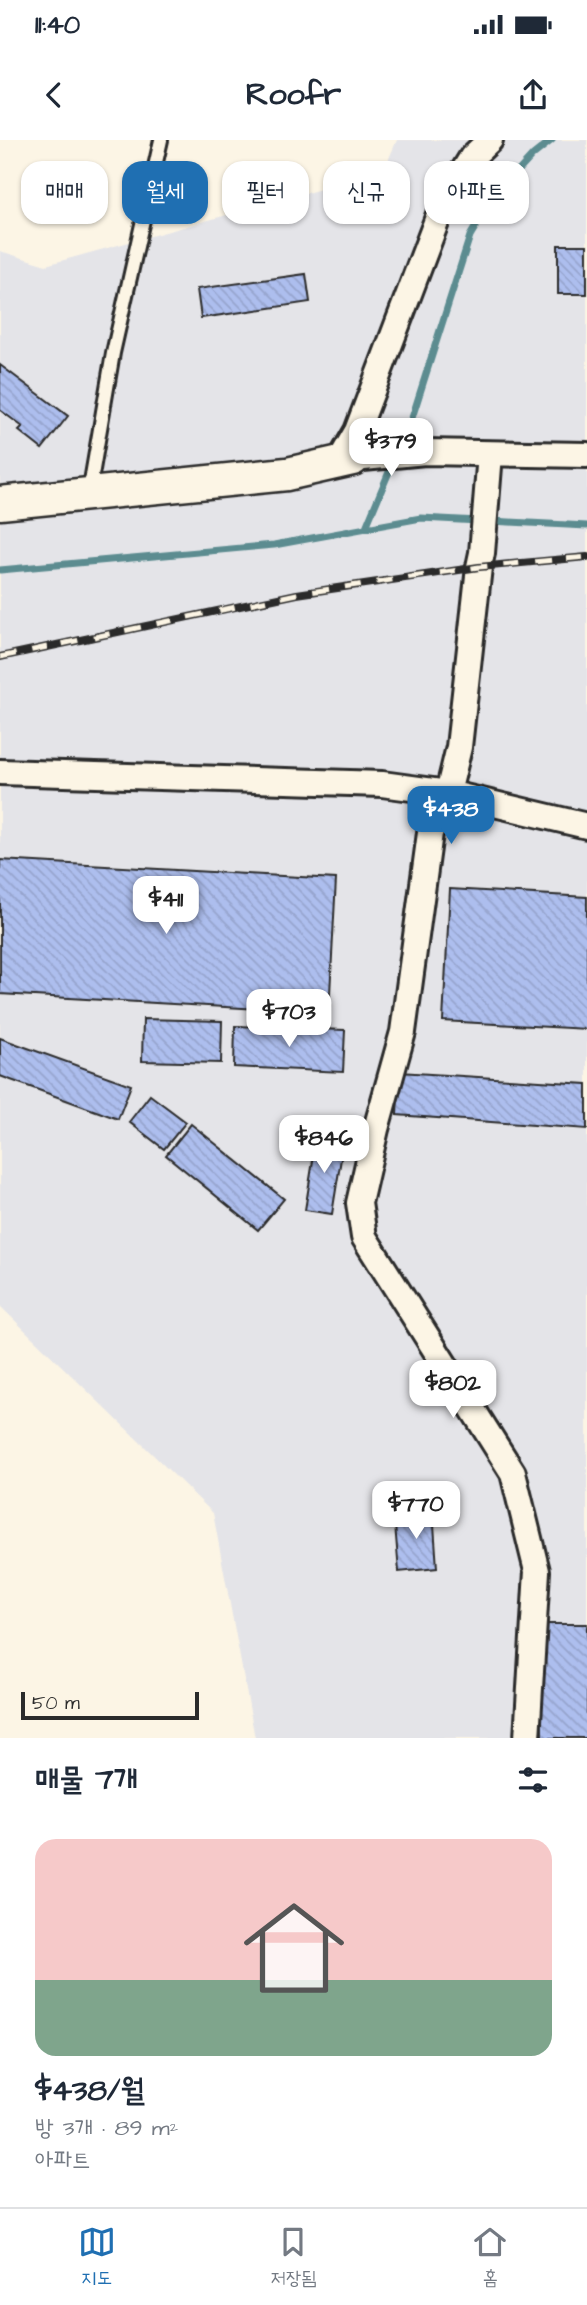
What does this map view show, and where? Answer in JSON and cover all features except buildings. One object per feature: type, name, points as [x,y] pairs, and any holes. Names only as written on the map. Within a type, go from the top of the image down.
[{"type":"street","points":[[346,461],[443,204],[472,157],[490,140]]},
{"type":"street","points":[[0,503],[287,474],[346,461],[425,452],[490,465],[587,455]]},
{"type":"street","points":[[490,465],[459,747],[448,793],[430,832],[403,1032],[359,1203],[364,1237],[513,1473],[537,1571],[527,1738]]},
{"type":"street","points":[[0,772],[382,784],[448,793],[587,827]]},
{"type":"lane","points":[[89,494],[113,353],[161,140]]},
{"type":"shaded area","points":[[397,140],[587,140],[587,1738],[255,1738],[213,1513],[0,1306],[0,251],[46,265],[195,224],[208,224],[208,220],[222,216],[222,224],[309,224],[309,192],[323,189],[323,224],[410,224],[410,161],[388,161]]},
{"type":"waterway","points":[[399,449],[411,421],[470,236],[491,201],[533,155],[552,140]]},
{"type":"waterway","points":[[366,527],[394,460]]},
{"type":"waterway","points":[[0,570],[274,545],[421,518],[479,521]]},
{"type":"waterway","points":[[491,521],[587,526]]},
{"type":"railway","points":[[0,657],[297,594],[479,567],[587,557]]}]
